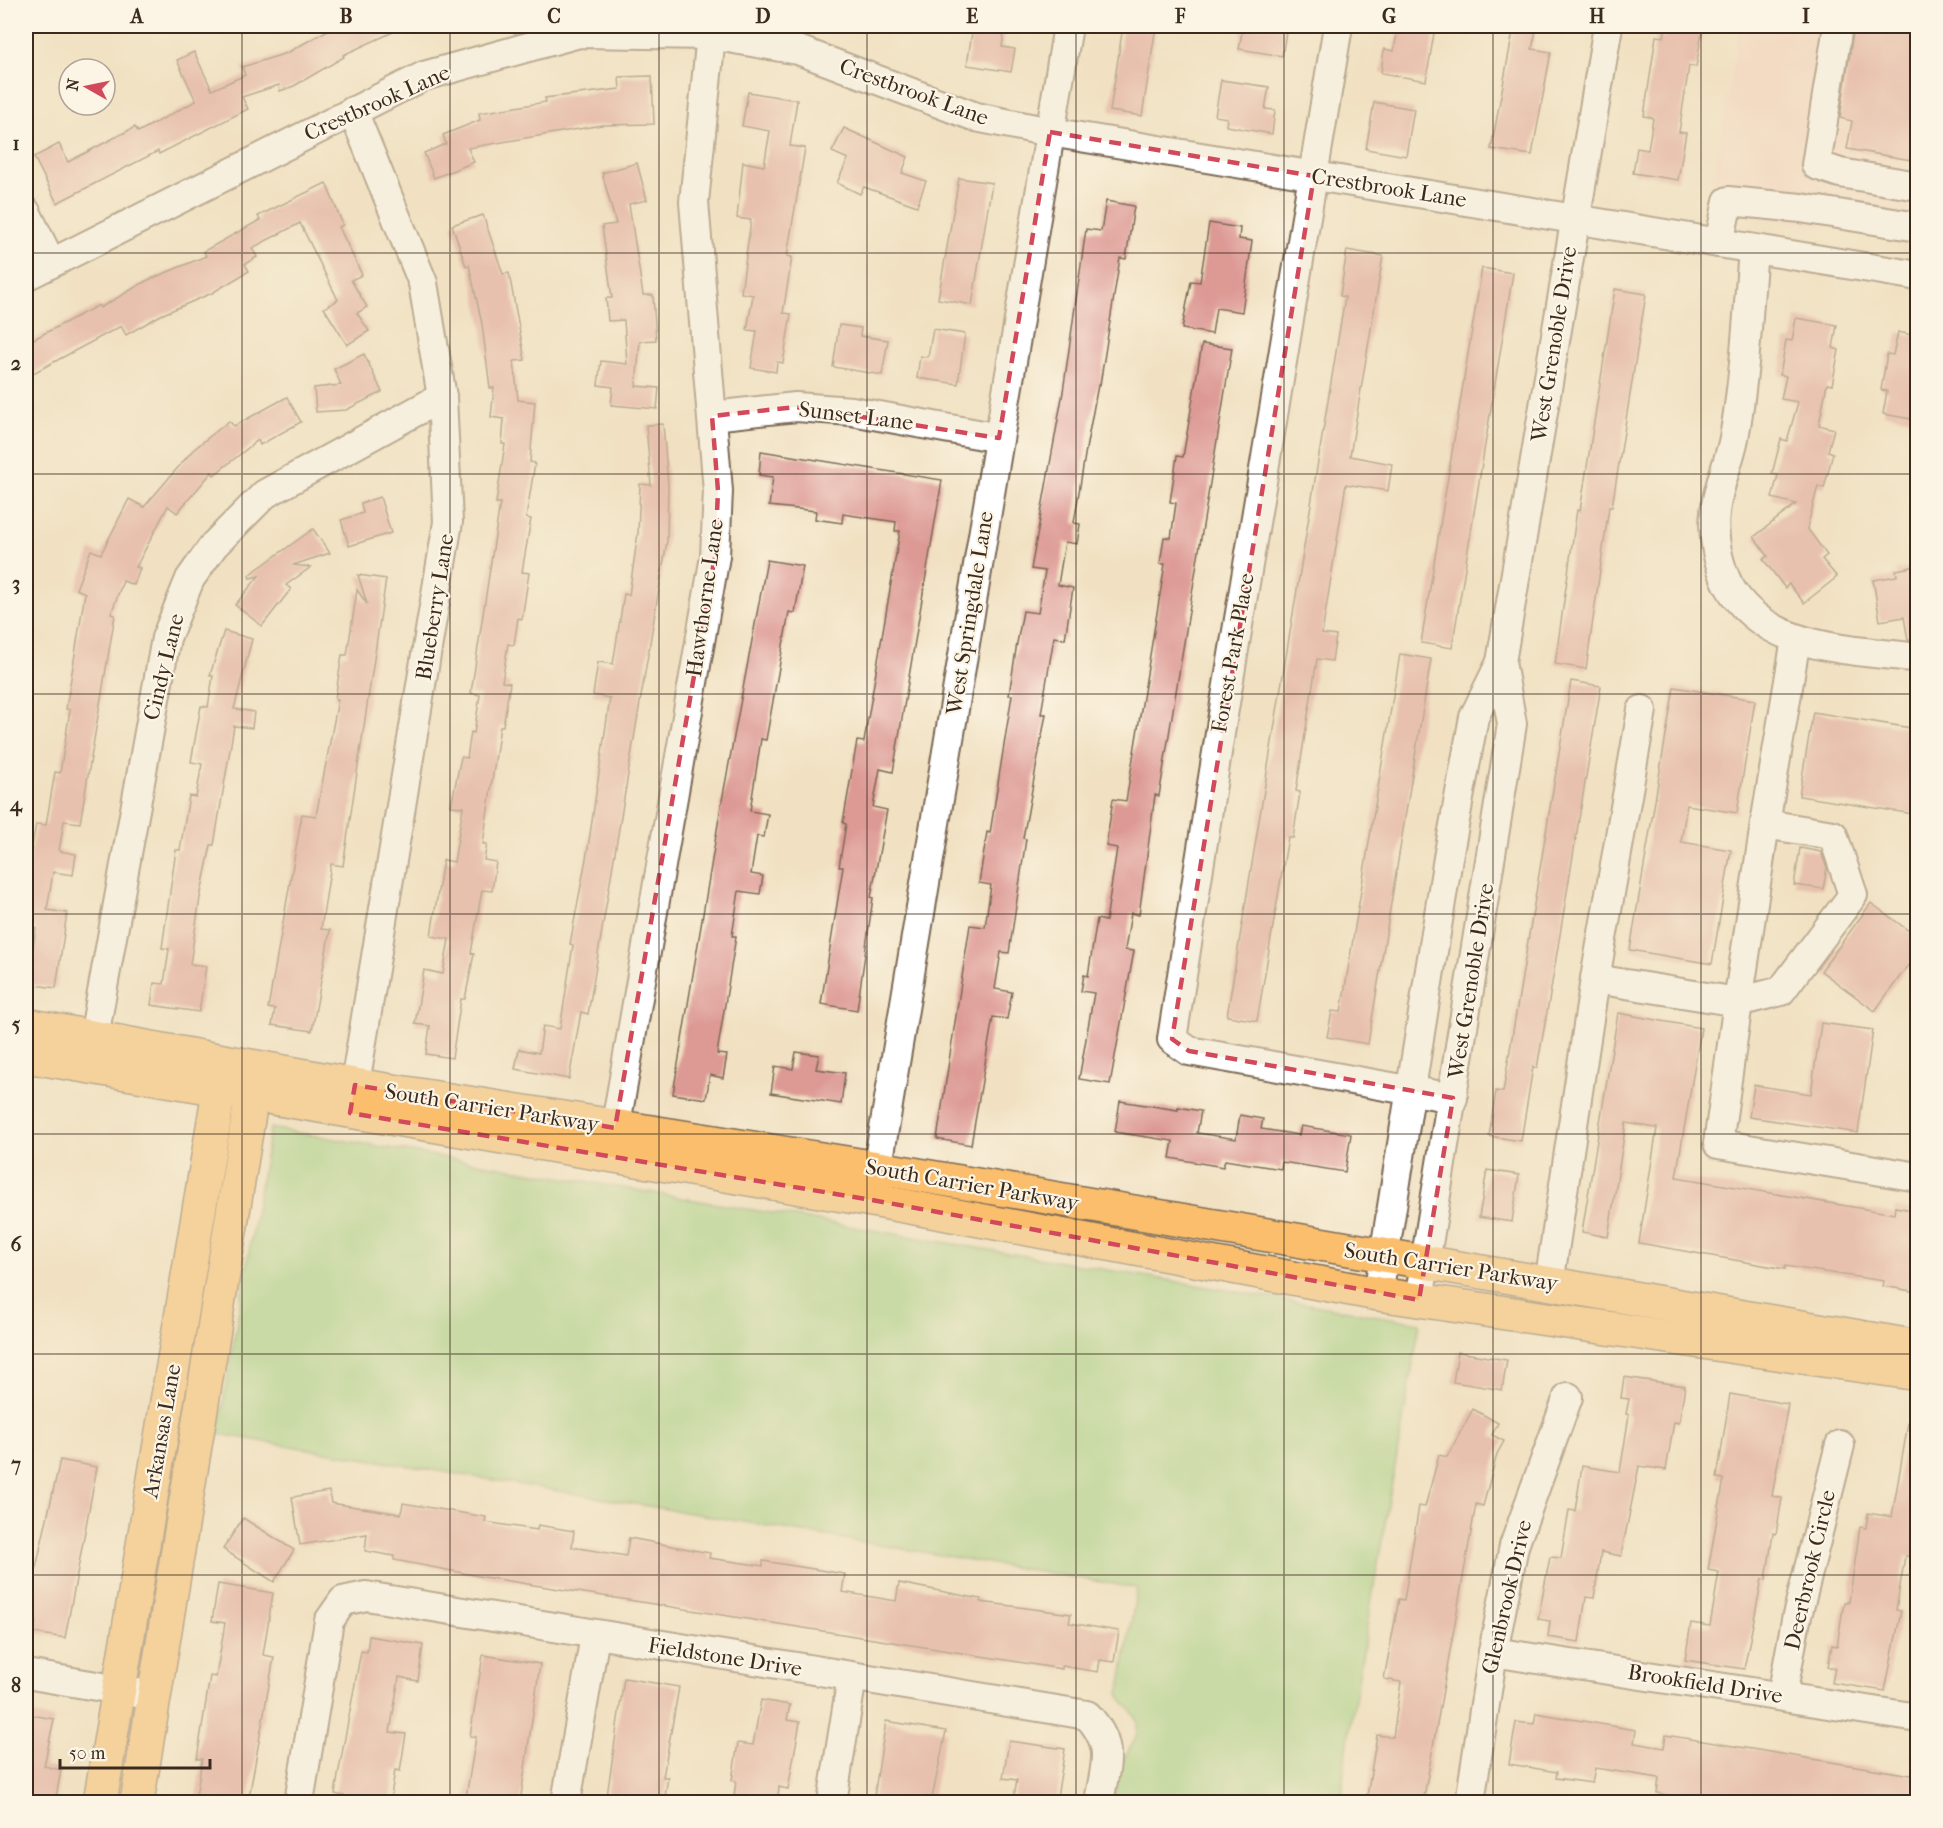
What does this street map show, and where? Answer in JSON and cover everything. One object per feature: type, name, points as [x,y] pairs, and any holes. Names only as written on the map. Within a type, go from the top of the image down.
[{"type":"main road","name":"South Carrier Parkway","points":[[26,1025],[92,1052],[352,1099],[612,1142],[872,1200],[1378,1294],[1917,1374]]},
{"type":"main road","name":"South Carrier Parkway","points":[[26,1056],[92,1052]]},
{"type":"main road","name":"Arkansas Lane","points":[[100,1803],[222,1074]]},
{"type":"main road","name":"Arkansas Lane","points":[[137,1803],[255,1080]]},
{"type":"main road","name":"South Carrier Parkway","points":[[612,1142],[878,1168],[1917,1347]]},
{"type":"street","name":"West Springdale Lane","points":[[872,1200],[1068,26]]},
{"type":"street","name":"Forest Park Place","points":[[1338,26],[1219,738],[1172,1039],[1189,1051],[1409,1092]]},
{"type":"street","name":"West Grenoble Drive","points":[[1378,1294],[1409,1092],[1474,717],[1501,662],[1608,26]]},
{"type":"street","points":[[1801,208],[1815,165],[1838,26]]},
{"type":"street","name":"Crestbrook Lane","points":[[26,276],[424,76],[579,33],[711,35],[798,50],[976,117],[1050,132],[1917,276]]},
{"type":"street","name":"Hawthorne Lane","points":[[612,1142],[715,556],[718,491],[693,202],[711,35]]},
{"type":"street","name":"Blueberry Lane","points":[[352,1099],[448,522],[442,397],[423,283],[353,111]]},
{"type":"street","points":[[1815,165],[1840,173],[1917,186]]},
{"type":"street","points":[[1719,243],[1728,201],[1801,208],[1917,227]]},
{"type":"street","points":[[26,212],[51,263]]},
{"type":"street","points":[[1753,249],[1742,392],[1732,446],[1715,513],[1715,542],[1722,572],[1737,601],[1762,624],[1796,639],[1825,646],[1917,658]]},
{"type":"street","name":"Cindy Lane","points":[[92,1052],[166,638],[190,579],[214,545],[265,494],[442,397]]},
{"type":"street","name":"Sunset Lane","points":[[712,416],[796,406],[852,411],[999,438]]},
{"type":"street","points":[[1796,639],[1765,824],[1718,1144],[1917,1177]]},
{"type":"street","name":"West Grenoble Drive","points":[[1419,1300],[1512,724],[1501,662]]},
{"type":"street","points":[[1549,1284],[1595,979],[1642,710]]},
{"type":"street","points":[[1595,979],[1738,1002],[1781,991],[1853,895],[1833,835],[1765,824]]},
{"type":"street","points":[[1409,1092],[1453,1098]]},
{"type":"street","name":"Glenbrook Drive","points":[[1470,1803],[1493,1652],[1514,1546],[1568,1397]]},
{"type":"street","name":"Deerbrook Circle","points":[[1782,1696],[1796,1620],[1840,1445]]},
{"type":"street","name":"Fieldstone Drive","points":[[298,1803],[329,1622],[343,1601],[366,1596],[595,1636],[1088,1715],[1102,1731],[1107,1753],[1099,1803]]},
{"type":"street","points":[[566,1803],[595,1636]]},
{"type":"street","name":"Brookfield Drive","points":[[1493,1652],[1917,1718]]},
{"type":"street","points":[[26,1674],[155,1695]]},
{"type":"street","points":[[832,1803],[852,1677]]},
{"type":"highlighted area","points":[[1050,132],[1314,176],[1172,1039],[1189,1051],[1453,1098],[1419,1300],[872,1200],[350,1113],[355,1085],[615,1128],[715,556],[718,491],[712,416],[796,407],[999,438]]},
{"type":"shaded area","points":[[1739,26],[1917,26],[1917,242],[1708,210]]},
{"type":"green space","points":[[270,1128],[1420,1323],[1344,1766],[1342,1802],[1113,1802],[1118,1769],[1136,1738],[1138,1720],[1119,1695],[1137,1588],[218,1434]]},
{"type":"building","points":[[335,26],[406,26],[343,55],[344,57],[294,86],[280,91],[279,85],[242,97],[248,109],[159,154],[158,151],[57,203],[34,157],[59,144],[68,162],[135,127],[138,132],[196,101],[177,60],[194,52],[212,90],[245,75],[242,67],[287,53]]},
{"type":"building","points":[[973,26],[1005,26],[1002,47],[1015,49],[1011,72],[967,65]]},
{"type":"building","points":[[1123,26],[1156,26],[1142,116],[1110,111]]},
{"type":"building","points":[[1243,26],[1287,26],[1282,56],[1239,49]]},
{"type":"building","points":[[1514,26],[1537,26],[1532,49],[1551,52],[1532,155],[1491,149]]},
{"type":"building","points":[[1666,26],[1703,26],[1696,67],[1689,66],[1679,132],[1686,133],[1678,180],[1633,173],[1637,148],[1648,150],[1653,118],[1644,116],[1656,36],[1664,37]]},
{"type":"building","points":[[1854,26],[1917,26],[1917,161],[1847,149],[1852,121],[1840,118]]},
{"type":"building","points":[[1398,27],[1434,33],[1426,81],[1381,73],[1384,49],[1394,51]]},
{"type":"building","points":[[652,76],[654,124],[602,125],[468,148],[474,162],[434,178],[424,153],[446,144],[443,135],[480,120],[479,113],[546,102],[545,98],[620,89],[619,77]]},
{"type":"building","points":[[1221,80],[1269,87],[1265,109],[1275,110],[1272,134],[1226,126],[1227,118],[1215,116]]},
{"type":"building","points":[[748,92],[797,100],[790,146],[805,148],[787,256],[792,257],[783,313],[791,314],[783,363],[777,362],[776,372],[751,368],[757,331],[747,330],[753,295],[741,293],[751,220],[737,218],[743,162],[764,166],[770,131],[742,126]]},
{"type":"building","points":[[1374,102],[1414,109],[1406,156],[1366,149]]},
{"type":"building","points":[[844,128],[908,157],[902,173],[926,181],[917,206],[864,187],[860,194],[837,183],[848,159],[832,152]]},
{"type":"building","points":[[637,163],[647,200],[629,204],[643,295],[653,295],[656,340],[640,341],[636,386],[659,388],[657,409],[611,405],[613,387],[598,385],[601,361],[627,364],[624,320],[608,321],[606,298],[612,298],[602,226],[616,224],[602,173]]},
{"type":"building","points":[[959,178],[992,183],[972,305],[938,299]]},
{"type":"building","points":[[326,183],[343,225],[339,227],[362,275],[351,280],[367,307],[357,313],[369,331],[347,345],[324,308],[338,300],[300,223],[252,248],[257,257],[245,264],[249,271],[212,293],[161,315],[126,335],[121,326],[26,377],[26,343],[99,305],[100,308],[146,281],[206,256],[204,251],[260,220],[258,216]]},
{"type":"building","points":[[1106,201],[1134,206],[1126,259],[1120,258],[1100,385],[1098,385],[1086,449],[1074,523],[1080,524],[1077,544],[1065,542],[1058,585],[1073,588],[1065,639],[1054,637],[1041,714],[1046,714],[1023,838],[1026,839],[1009,953],[1001,952],[995,989],[1012,992],[1007,1019],[993,1017],[971,1145],[937,1139],[970,925],[985,927],[991,885],[979,883],[987,832],[990,833],[1023,611],[1038,613],[1045,571],[1031,569],[1063,392],[1086,229],[1101,231]]},
{"type":"building","points":[[483,215],[503,274],[509,273],[525,360],[514,361],[518,400],[535,402],[530,462],[535,463],[526,518],[531,519],[522,572],[529,573],[522,619],[518,618],[514,645],[508,644],[502,682],[510,683],[503,726],[500,726],[483,844],[487,844],[484,860],[496,862],[492,891],[482,890],[471,953],[474,954],[465,999],[461,999],[452,1058],[426,1054],[430,1026],[415,1024],[424,970],[443,974],[449,939],[431,936],[443,860],[454,862],[463,807],[451,806],[461,757],[467,758],[471,732],[474,733],[480,695],[471,693],[500,503],[496,503],[505,444],[502,444],[504,419],[491,417],[494,388],[490,388],[482,324],[469,265],[466,266],[452,225]]},
{"type":"building","points":[[1209,223],[1240,228],[1239,239],[1252,241],[1242,312],[1216,308],[1212,334],[1182,329],[1191,281],[1200,282]]},
{"type":"building","points":[[1347,250],[1383,256],[1350,456],[1392,464],[1388,491],[1346,484],[1322,634],[1336,636],[1332,661],[1317,659],[1296,791],[1300,792],[1293,838],[1288,837],[1257,1021],[1227,1016],[1345,297],[1340,296]]},
{"type":"building","points":[[1482,268],[1513,273],[1452,648],[1421,643]]},
{"type":"building","points":[[1615,289],[1646,294],[1612,507],[1609,507],[1586,669],[1555,664],[1577,510],[1580,511]]},
{"type":"building","points":[[1796,318],[1837,325],[1833,348],[1839,350],[1832,385],[1827,384],[1819,425],[1834,429],[1828,451],[1833,453],[1824,488],[1818,486],[1807,528],[1827,555],[1822,559],[1837,577],[1804,603],[1789,584],[1785,588],[1763,559],[1768,556],[1754,537],[1796,504],[1772,498],[1778,475],[1772,474],[1781,439],[1787,441],[1798,402],[1781,399],[1786,376],[1780,375],[1786,340],[1792,341]]},
{"type":"building","points":[[839,325],[861,328],[860,336],[888,340],[882,375],[833,367]]},
{"type":"building","points":[[933,329],[965,334],[958,384],[917,378],[920,356],[928,357]]},
{"type":"building","points":[[1898,332],[1917,336],[1917,420],[1883,414],[1887,391],[1881,390],[1887,354],[1893,355]]},
{"type":"building","points":[[1202,344],[1232,348],[1159,796],[1155,795],[1139,915],[1131,913],[1125,950],[1134,951],[1110,1084],[1079,1079],[1094,993],[1081,991],[1084,975],[1088,976],[1097,919],[1106,921],[1117,848],[1106,846],[1113,799],[1126,801],[1165,564],[1160,564],[1164,537],[1171,538],[1176,503],[1170,502],[1177,456],[1183,457]]},
{"type":"building","points":[[364,354],[382,392],[346,410],[316,412],[314,388],[341,385],[334,369]]},
{"type":"building","points":[[287,397],[301,422],[260,445],[258,440],[214,475],[212,472],[177,513],[168,506],[136,567],[140,568],[134,585],[123,581],[111,614],[115,615],[80,823],[64,821],[59,851],[76,854],[73,875],[53,872],[47,910],[67,913],[56,988],[27,984],[36,928],[26,926],[26,879],[36,824],[46,825],[55,772],[60,773],[70,710],[66,709],[85,593],[76,589],[91,550],[101,554],[129,499],[144,507],[193,450],[229,421],[234,426]]},
{"type":"building","points":[[663,424],[668,486],[667,541],[588,1014],[581,1012],[569,1079],[515,1069],[519,1049],[539,1053],[543,1026],[560,1029],[573,945],[570,944],[588,848],[610,698],[593,695],[598,662],[613,664],[624,594],[629,595],[638,533],[640,484],[651,485],[646,425]]},
{"type":"building","points":[[761,451],[942,480],[893,772],[880,769],[873,807],[887,810],[871,897],[873,898],[857,1010],[821,1004],[843,867],[839,867],[846,824],[843,823],[857,741],[864,742],[900,531],[895,531],[896,522],[843,514],[842,523],[815,519],[816,511],[769,506],[773,477],[759,475]]},
{"type":"building","points":[[380,497],[391,533],[349,546],[341,520],[363,513],[361,503]]},
{"type":"building","points":[[313,529],[330,553],[293,565],[311,567],[286,585],[291,589],[262,626],[235,605],[259,576],[250,578],[249,575]]},
{"type":"building","points":[[767,560],[803,566],[795,613],[789,612],[766,740],[761,739],[750,811],[768,814],[764,837],[757,836],[751,874],[763,876],[760,894],[739,891],[732,936],[736,936],[717,1054],[727,1055],[723,1078],[710,1075],[706,1099],[673,1094],[721,806]]},
{"type":"building","points":[[1917,566],[1917,641],[1908,640],[1904,617],[1880,621],[1873,580],[1897,576],[1896,570]]},
{"type":"building","points":[[358,575],[386,579],[343,866],[331,864],[321,929],[330,930],[312,1031],[272,1025],[275,1009],[268,1008],[302,814],[316,816],[338,700],[335,699],[342,655],[347,655],[357,590],[367,604]]},
{"type":"building","points":[[224,631],[252,639],[234,709],[254,712],[252,728],[234,726],[214,845],[211,845],[200,898],[190,964],[206,966],[199,1012],[151,1005],[154,983],[164,984],[169,949],[162,948],[176,850],[180,850],[189,796],[196,797],[202,764],[191,762],[201,706],[208,707],[213,676],[210,675]]},
{"type":"building","points":[[1400,654],[1431,659],[1368,1044],[1327,1037],[1332,1011],[1341,1012]]},
{"type":"building","points":[[1571,681],[1601,686],[1549,1001],[1537,1068],[1533,1067],[1521,1141],[1489,1136],[1496,1091],[1503,1092]]},
{"type":"building","points":[[1674,687],[1755,700],[1737,813],[1687,805],[1686,811],[1681,842],[1731,850],[1712,964],[1630,950]]},
{"type":"building","points":[[1813,712],[1917,729],[1917,785],[1913,814],[1799,796]]},
{"type":"building","points":[[1800,848],[1821,852],[1827,868],[1823,889],[1794,885]]},
{"type":"building","points":[[1871,903],[1917,937],[1917,953],[1875,1011],[1821,971]]},
{"type":"building","points":[[1618,1013],[1701,1028],[1676,1177],[1894,1214],[1895,1207],[1917,1211],[1917,1292],[1883,1286],[1884,1281],[1785,1266],[1785,1269],[1639,1243],[1657,1128],[1626,1123],[1608,1237],[1582,1232]]},
{"type":"building","points":[[1821,1023],[1873,1030],[1858,1133],[1749,1117],[1754,1085],[1811,1094]]},
{"type":"building","points":[[796,1052],[819,1055],[816,1069],[845,1073],[841,1104],[771,1093],[775,1066],[793,1069]]},
{"type":"building","points":[[1120,1101],[1178,1110],[1178,1107],[1201,1111],[1197,1133],[1236,1139],[1240,1115],[1263,1119],[1261,1129],[1299,1135],[1301,1126],[1351,1134],[1345,1172],[1282,1162],[1281,1169],[1225,1160],[1223,1167],[1170,1158],[1173,1141],[1115,1132]]},
{"type":"building","points":[[1487,1170],[1519,1175],[1512,1222],[1479,1217]]},
{"type":"building","points":[[1458,1352],[1507,1360],[1502,1390],[1453,1382]]},
{"type":"building","points":[[1624,1377],[1685,1386],[1679,1423],[1674,1422],[1666,1470],[1639,1466],[1621,1556],[1601,1552],[1594,1598],[1586,1597],[1579,1642],[1548,1637],[1550,1621],[1538,1619],[1550,1557],[1561,1558],[1569,1510],[1575,1511],[1582,1466],[1620,1472],[1629,1415],[1626,1414],[1629,1399],[1621,1398]]},
{"type":"building","points":[[1730,1394],[1788,1404],[1772,1496],[1782,1498],[1776,1534],[1773,1533],[1766,1580],[1762,1579],[1744,1669],[1685,1660],[1691,1623],[1710,1626],[1719,1572],[1708,1570],[1724,1479],[1717,1478]]},
{"type":"building","points":[[1473,1409],[1498,1423],[1492,1435],[1504,1441],[1497,1454],[1483,1506],[1476,1504],[1423,1803],[1366,1803],[1377,1735],[1393,1737],[1401,1682],[1384,1679],[1399,1599],[1404,1600],[1419,1506],[1425,1507],[1439,1455],[1447,1457]]},
{"type":"building","points":[[1908,1423],[1917,1424],[1917,1549],[1916,1557],[1905,1556],[1896,1610],[1901,1611],[1885,1691],[1832,1683],[1835,1668],[1828,1667],[1832,1645],[1837,1646],[1844,1602],[1849,1602],[1860,1527],[1866,1528],[1868,1513],[1892,1517]]},
{"type":"building","points":[[60,1460],[97,1467],[65,1638],[34,1633],[36,1620],[29,1619],[34,1587],[32,1586]]},
{"type":"building","points":[[329,1491],[331,1503],[401,1514],[403,1503],[486,1517],[485,1522],[537,1530],[538,1525],[574,1531],[572,1547],[626,1556],[629,1538],[710,1553],[709,1558],[763,1566],[763,1561],[845,1574],[842,1592],[896,1601],[899,1583],[981,1599],[981,1602],[1071,1614],[1069,1623],[1119,1631],[1114,1662],[1100,1660],[1098,1672],[1062,1666],[1062,1669],[484,1577],[394,1560],[394,1556],[365,1551],[367,1534],[300,1545],[292,1497]]},
{"type":"building","points":[[243,1518],[294,1550],[274,1582],[223,1549]]},
{"type":"building","points":[[218,1584],[273,1593],[263,1655],[274,1657],[248,1803],[195,1803],[202,1759],[197,1759],[210,1676],[216,1677],[225,1623],[212,1621]]},
{"type":"building","points":[[369,1636],[423,1645],[418,1681],[399,1677],[390,1732],[406,1734],[400,1771],[395,1770],[390,1803],[343,1803],[344,1796],[335,1794],[361,1651],[367,1652]]},
{"type":"building","points":[[483,1655],[540,1664],[520,1803],[465,1803],[476,1737],[470,1736]]},
{"type":"building","points":[[624,1678],[679,1687],[663,1777],[668,1777],[664,1803],[606,1803]]},
{"type":"building","points":[[761,1700],[790,1705],[787,1720],[800,1722],[788,1789],[779,1787],[777,1803],[733,1803],[736,1781],[732,1780],[738,1743],[753,1745]]},
{"type":"building","points":[[1536,1713],[1636,1730],[1634,1743],[1664,1748],[1666,1735],[1917,1776],[1917,1803],[1709,1803],[1657,1793],[1659,1778],[1595,1768],[1592,1783],[1556,1778],[1557,1772],[1509,1764],[1516,1722],[1534,1724]]},
{"type":"building","points":[[26,1714],[54,1719],[44,1766],[61,1770],[55,1803],[26,1803]]},
{"type":"building","points":[[886,1721],[946,1731],[931,1803],[873,1803]]},
{"type":"building","points":[[1009,1741],[1065,1749],[1056,1803],[1013,1803],[1017,1780],[1003,1778]]}]
